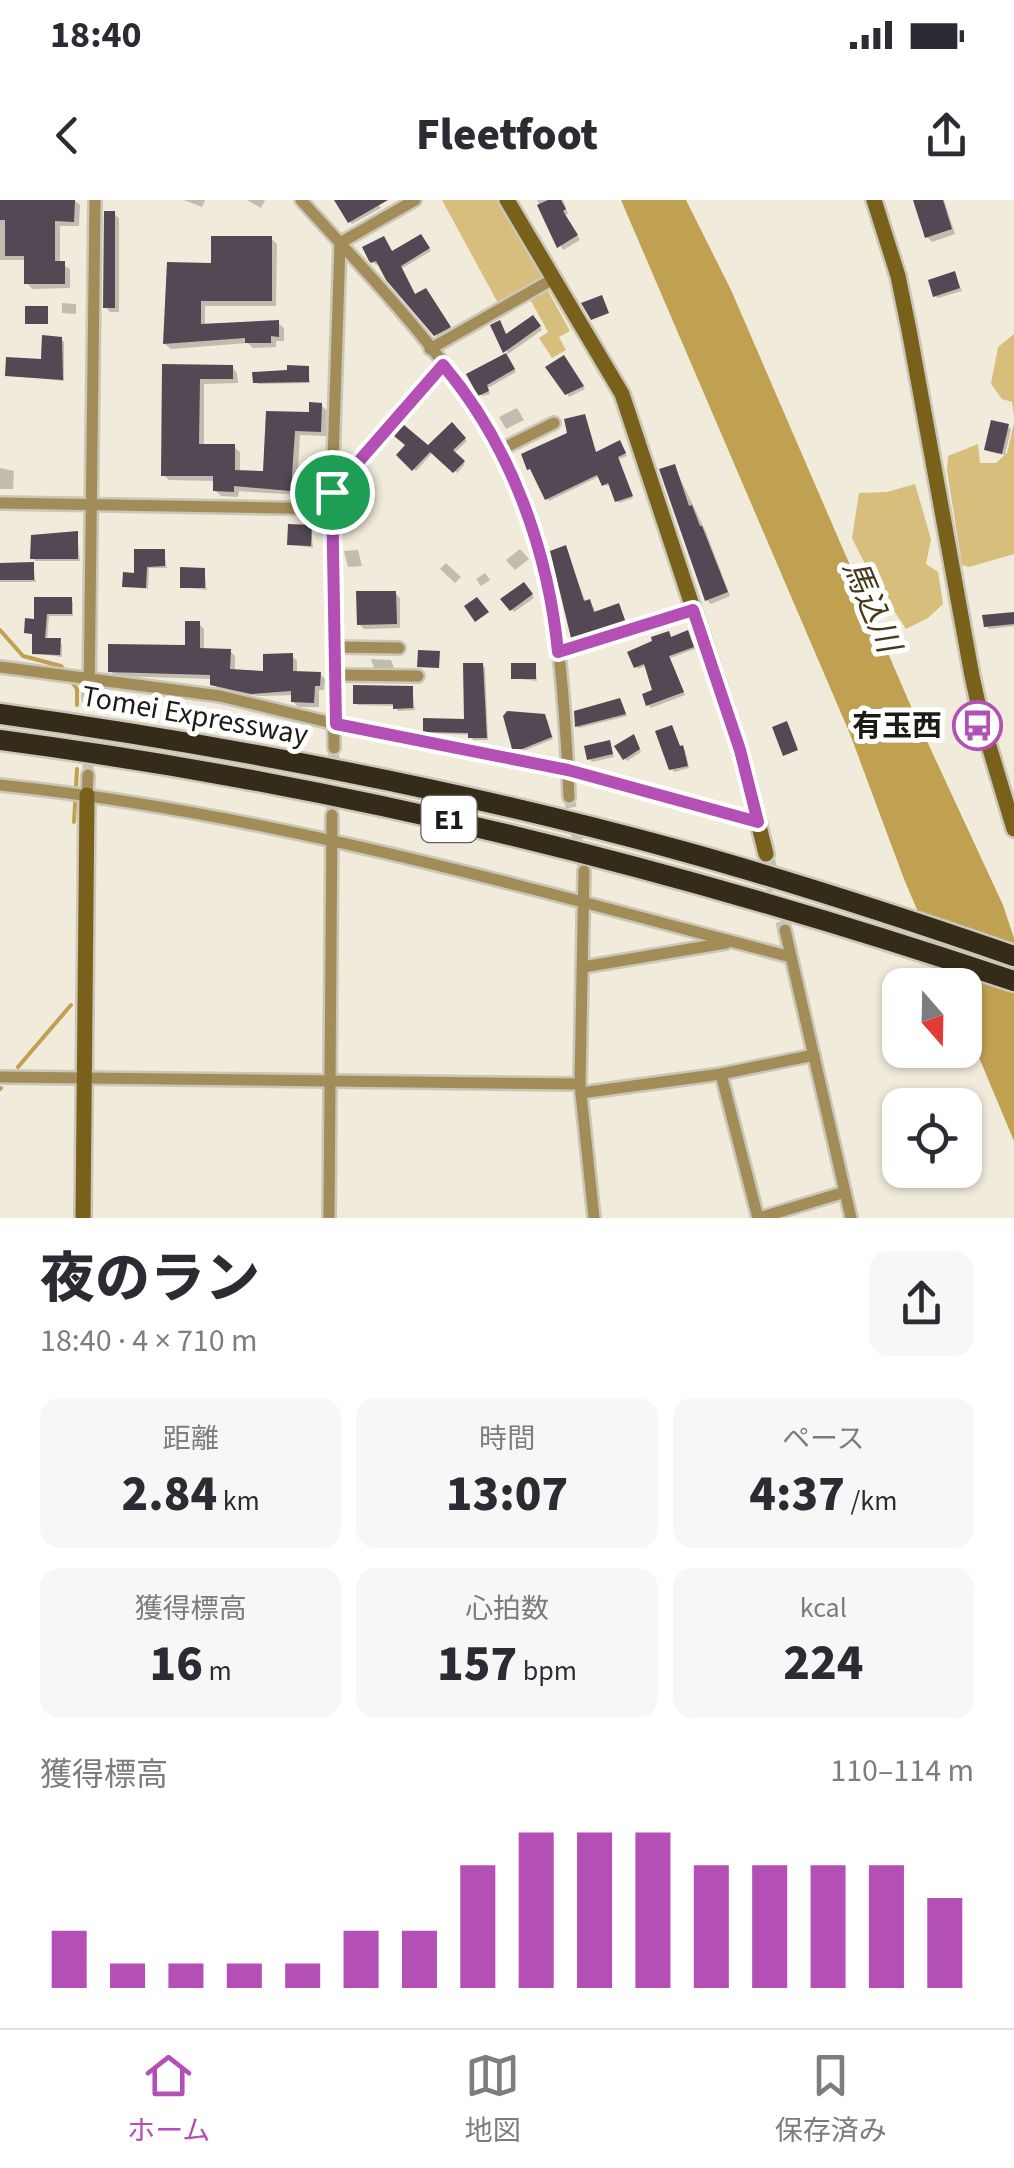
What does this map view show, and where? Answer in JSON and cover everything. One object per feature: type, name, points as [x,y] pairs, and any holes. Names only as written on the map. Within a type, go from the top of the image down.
[{"type":"highway","name":"Tomei Expressway","points":[[0,714],[200,744],[434,790],[681,851],[874,908],[1014,956]]},
{"type":"highway","name":"Tomei Expressway","points":[[0,740],[196,769],[428,814],[674,875],[1014,982]]},
{"type":"street","points":[[89,698],[84,678],[95,200]]},
{"type":"street","points":[[301,200],[462,388],[520,492],[556,623],[569,796]]},
{"type":"street","points":[[340,243],[415,200]]},
{"type":"street","points":[[507,200],[622,394],[740,750],[766,854]]},
{"type":"street","points":[[874,200],[902,294],[983,726],[1008,790],[1014,829]]},
{"type":"street","points":[[334,748],[332,492],[340,243]]},
{"type":"street","points":[[430,349],[553,280]]},
{"type":"street","points":[[332,492],[443,365]]},
{"type":"street","points":[[500,450],[554,423]]},
{"type":"street","points":[[0,504],[333,509]]},
{"type":"street","points":[[558,652],[693,610]]},
{"type":"street","points":[[335,646],[399,648]]},
{"type":"street","points":[[0,666],[220,696],[336,724],[568,770],[758,822]]},
{"type":"street","points":[[336,675],[418,676]]},
{"type":"street","points":[[83,1218],[88,776]]},
{"type":"street","points":[[0,785],[86,794],[331,841],[582,900],[791,958]]},
{"type":"street","points":[[329,1218],[332,815]]},
{"type":"street","points":[[584,872],[581,1088],[594,1218]]},
{"type":"street","points":[[785,930],[851,1218]]},
{"type":"street","points":[[583,968],[732,942]]},
{"type":"street","points":[[0,1077],[330,1080],[581,1088],[722,1074],[814,1056]]},
{"type":"street","points":[[722,1074],[758,1218],[846,1192]]},
{"type":"shaded area","points":[[442,200],[498,200],[544,279],[499,305]]},
{"type":"shaded area","points":[[621,200],[686,200],[731,290],[913,711],[1003,905],[1014,938],[1014,1141],[982,1065],[982,968],[942,968],[850,734]]},
{"type":"shaded area","points":[[548,291],[570,331],[559,337],[566,350],[552,358],[539,338],[548,332],[530,299]]},
{"type":"shaded area","points":[[1014,334],[1014,415],[1012,402],[1002,399],[991,384],[998,347]]},
{"type":"shaded area","points":[[1014,423],[1014,554],[969,567],[962,565],[948,456],[978,444],[980,463],[996,463],[1007,453]]},
{"type":"shaded area","points":[[915,484],[931,539],[926,564],[938,572],[943,604],[928,618],[906,629],[871,576],[852,538],[859,493],[887,492]]},
{"type":"building","points":[[0,200],[75,200],[74,222],[55,221],[55,261],[65,261],[65,284],[24,284],[24,256],[5,256],[5,220],[0,220]]},
{"type":"building","points":[[334,200],[388,200],[348,223]]},
{"type":"building","points":[[561,200],[566,209],[563,211],[578,235],[557,248],[537,205]]},
{"type":"building","points":[[913,200],[943,200],[952,229],[925,238]]},
{"type":"building","points":[[104,211],[115,211],[115,308],[103,308]]},
{"type":"building","points":[[421,234],[430,248],[401,266],[415,294],[426,288],[451,327],[434,336],[386,280],[376,261],[369,261],[362,247],[384,236],[392,251]]},
{"type":"building","points":[[211,236],[272,236],[272,301],[201,301],[201,324],[279,320],[279,337],[271,336],[271,343],[245,343],[245,338],[163,344],[167,262],[211,263]]},
{"type":"building","points":[[955,271],[960,288],[933,297],[928,280]]},
{"type":"building","points":[[602,295],[609,313],[591,320],[581,303]]},
{"type":"building","points":[[25,306],[48,306],[48,324],[25,324]]},
{"type":"building","points":[[533,315],[541,326],[503,353],[490,325],[500,320],[506,334]]},
{"type":"building","points":[[42,335],[62,337],[63,380],[5,376],[6,357],[41,359]]},
{"type":"building","points":[[506,353],[515,369],[487,385],[489,391],[478,396],[466,374]]},
{"type":"building","points":[[564,355],[584,386],[565,395],[545,367]]},
{"type":"building","points":[[162,364],[233,365],[233,379],[200,379],[199,444],[235,444],[235,470],[263,471],[266,411],[309,412],[309,402],[322,403],[321,432],[295,431],[291,491],[234,486],[234,492],[213,491],[213,476],[161,476]]},
{"type":"building","points":[[287,365],[309,366],[309,382],[253,383],[252,372],[287,370]]},
{"type":"building","points":[[585,414],[596,452],[620,440],[626,453],[618,457],[633,496],[615,502],[608,483],[602,486],[597,475],[545,500],[530,469],[527,470],[521,454],[567,433],[564,419]]},
{"type":"building","points":[[991,420],[1009,424],[1002,454],[984,450]]},
{"type":"building","points":[[452,422],[466,438],[453,450],[465,461],[453,473],[430,452],[412,471],[396,455],[405,445],[394,436],[404,425],[428,445]]},
{"type":"building","points":[[675,464],[689,506],[692,505],[702,526],[728,592],[705,601],[659,469]]},
{"type":"building","points":[[297,483],[321,484],[321,499],[297,499]]},
{"type":"building","points":[[288,524],[312,525],[311,546],[287,545]]},
{"type":"building","points":[[78,531],[78,559],[30,559],[31,535]]},
{"type":"building","points":[[566,545],[584,601],[590,599],[594,612],[619,603],[625,620],[571,638],[550,551]]},
{"type":"building","points":[[134,549],[165,549],[165,566],[147,567],[146,588],[122,587],[123,572],[134,573]]},
{"type":"building","points":[[34,562],[34,580],[0,580],[0,563]]},
{"type":"building","points":[[180,567],[205,568],[205,588],[180,588]]},
{"type":"building","points":[[524,582],[533,594],[510,611],[500,599]]},
{"type":"building","points":[[356,591],[396,591],[397,624],[357,625]]},
{"type":"building","points":[[34,597],[72,597],[72,614],[47,614],[45,638],[61,638],[60,655],[32,654],[32,634],[24,633],[25,618],[34,619]]},
{"type":"building","points":[[477,597],[489,612],[475,622],[464,606]]},
{"type":"building","points":[[1014,612],[1014,624],[984,627],[982,615]]},
{"type":"building","points":[[185,621],[200,621],[200,648],[231,649],[230,669],[263,671],[263,654],[293,653],[293,671],[321,672],[314,703],[291,702],[291,691],[251,694],[210,685],[210,675],[108,672],[108,644],[185,645]]},
{"type":"building","points":[[688,630],[694,647],[669,656],[684,692],[646,706],[642,694],[652,690],[644,664],[634,668],[627,652],[652,641],[651,637],[669,631],[671,637]]},
{"type":"building","points":[[418,650],[440,651],[439,668],[417,667]]},
{"type":"building","points":[[463,663],[483,663],[487,738],[468,738],[468,733],[423,732],[423,718],[464,719]]},
{"type":"building","points":[[511,663],[536,663],[536,679],[511,679]]},
{"type":"building","points":[[353,685],[413,686],[413,708],[353,704]]},
{"type":"building","points":[[620,698],[626,714],[575,727],[574,711]]},
{"type":"building","points":[[507,711],[545,714],[552,737],[512,749],[503,716]]},
{"type":"building","points":[[787,721],[798,750],[783,756],[772,727]]},
{"type":"building","points":[[672,725],[688,766],[669,770],[655,731]]},
{"type":"building","points":[[634,734],[640,749],[623,760],[614,746]]},
{"type":"building","points":[[610,740],[613,754],[587,760],[584,746]]},
{"type":"waterway","points":[[0,630],[23,656],[61,666],[67,674]]},
{"type":"waterway","points":[[72,682],[77,689],[77,705]]},
{"type":"waterway","points":[[74,822],[77,769]]},
{"type":"waterway","points":[[18,1067],[71,1005]]},
{"type":"tunnel","points":[[88,775],[89,699]]},
{"type":"tunnel","points":[[332,815],[334,748]]},
{"type":"tunnel","points":[[569,797],[584,871]]},
{"type":"tunnel","points":[[766,854],[785,930]]},
{"type":"place","name":"有玉西","points":[[977,726]]},
{"type":"route","points":[[443,365],[500,450],[520,492],[556,623],[558,652],[693,610],[740,750],[758,822],[568,770],[336,724],[332,492],[443,365]]},
{"type":"water label","name":"馬込川","points":[[872,606]]}]
